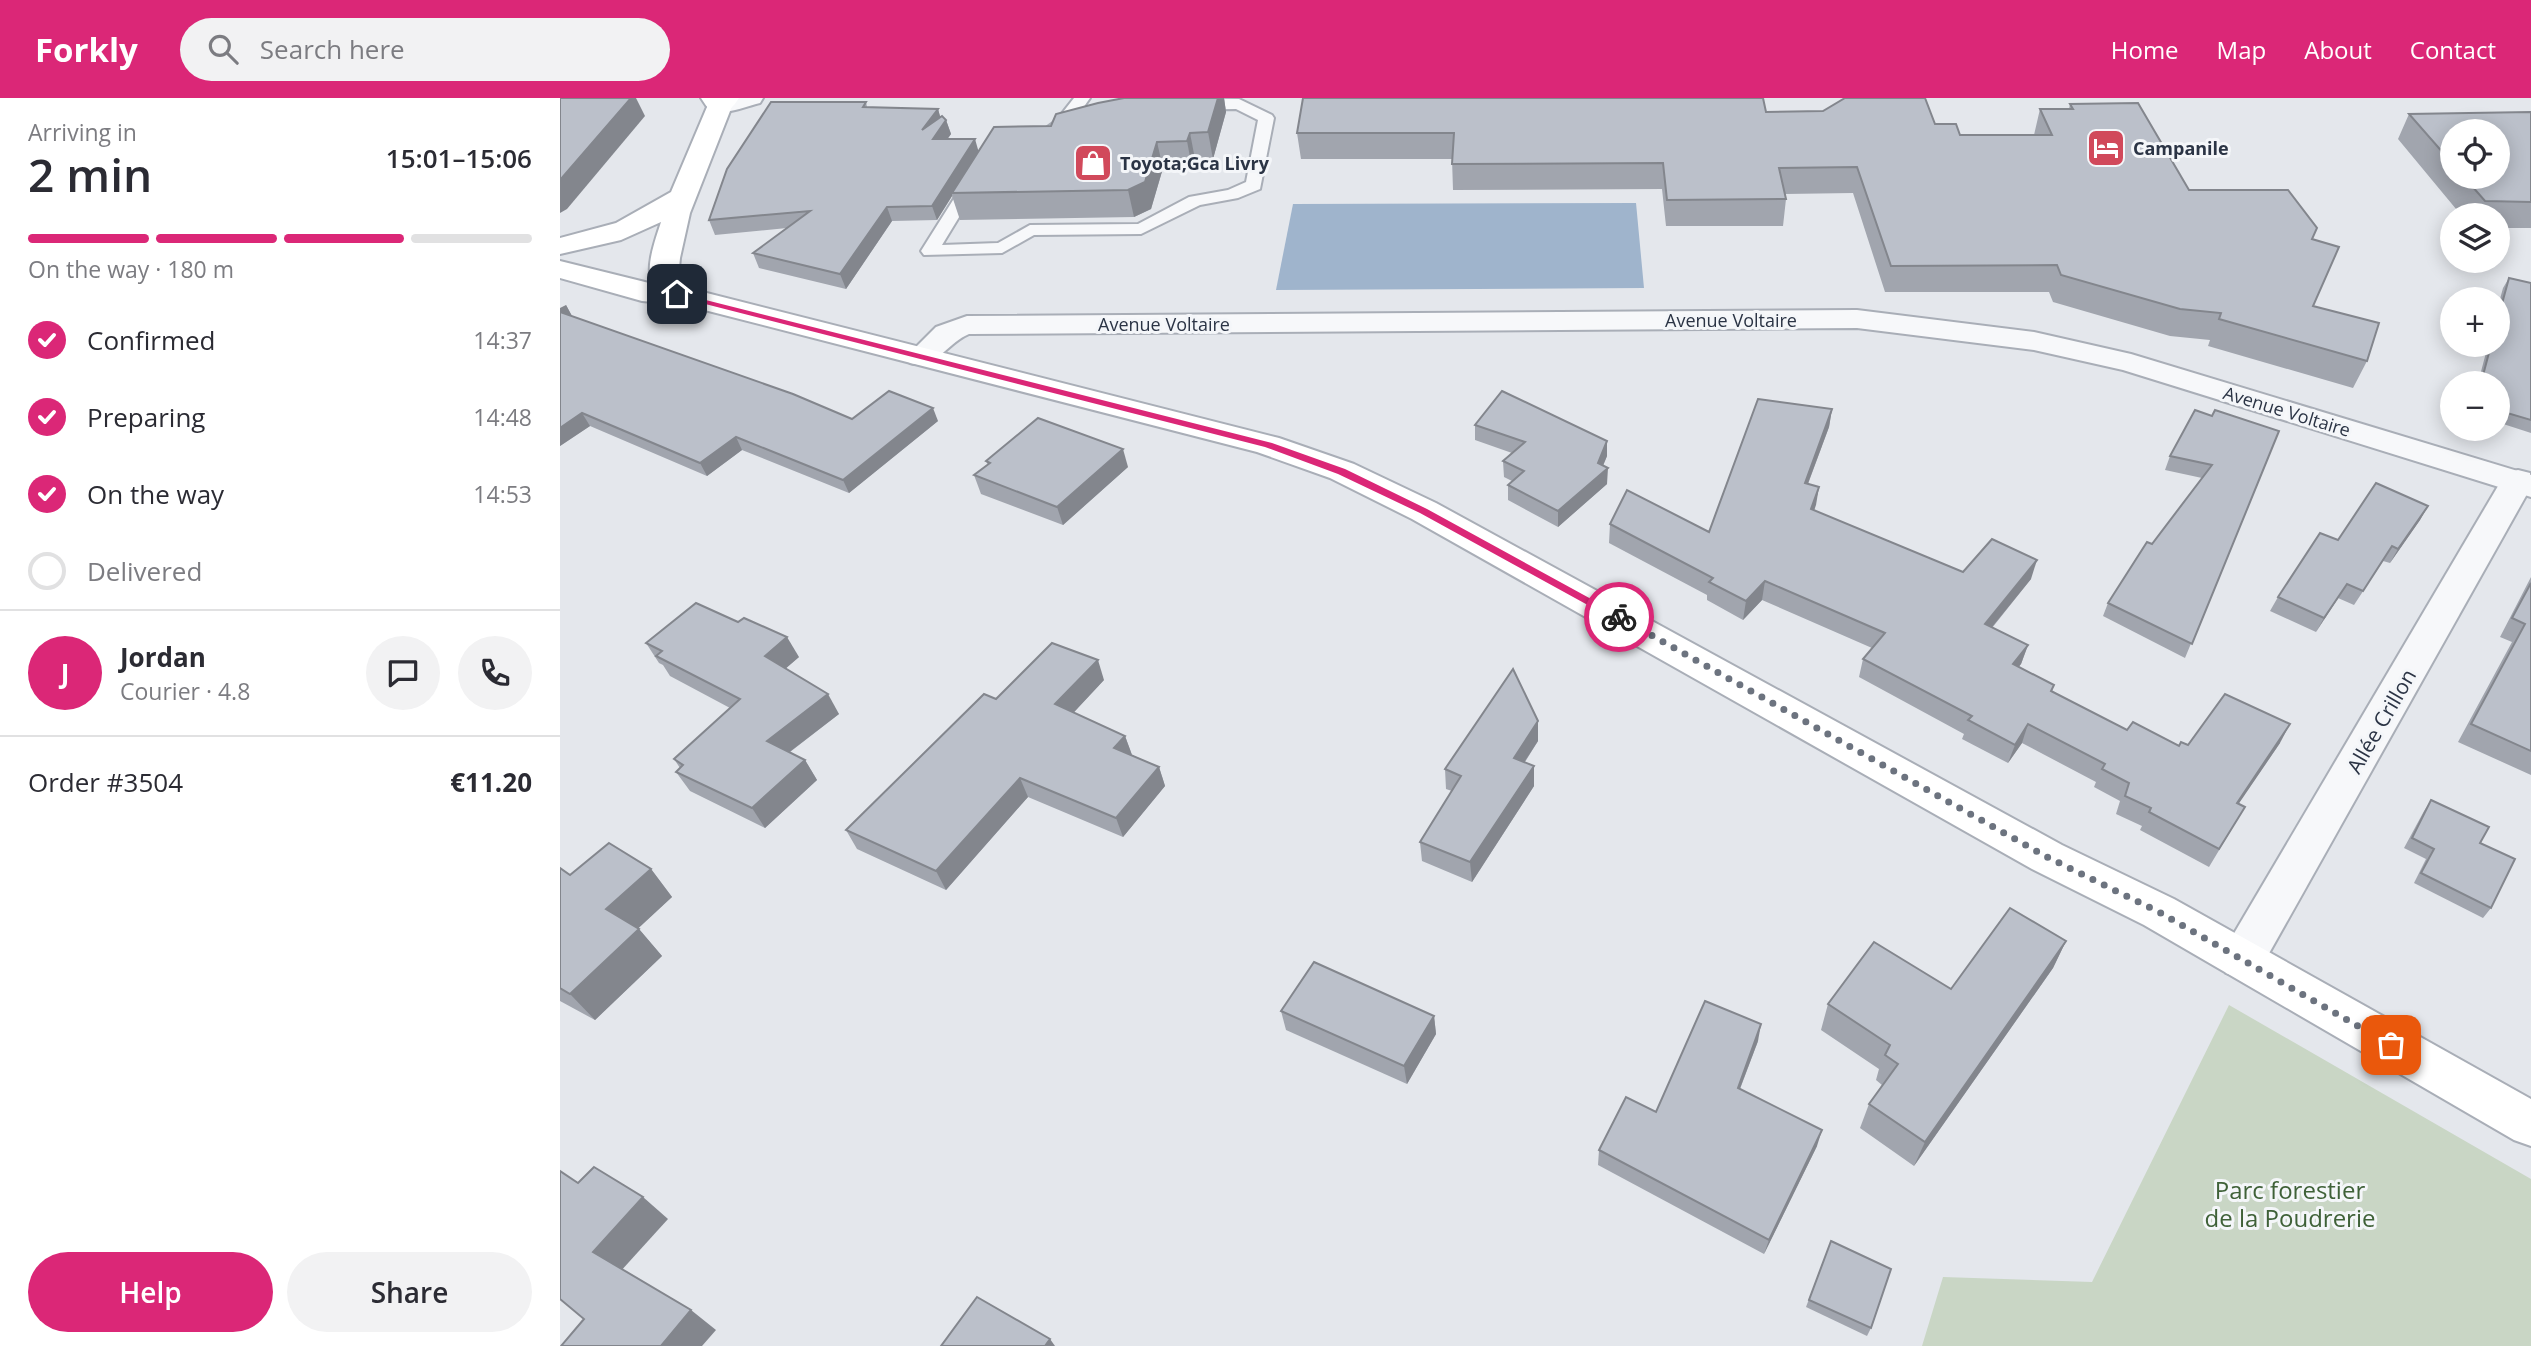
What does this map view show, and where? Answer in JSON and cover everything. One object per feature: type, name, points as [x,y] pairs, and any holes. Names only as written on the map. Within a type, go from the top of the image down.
[{"type":"main road","points":[[677,294],[664,280],[664,260],[684,196],[720,101]]},
{"type":"main road","points":[[560,246],[592,241],[638,225],[684,196]]},
{"type":"main road","points":[[560,269],[642,292],[677,294],[1268,445],[1342,471],[1448,524],[2047,857],[2159,912],[2531,1124]]},
{"type":"street","points":[[720,101],[751,98]]},
{"type":"street","name":"Avenue Voltaire","points":[[921,356],[942,335],[953,328],[967,325],[1857,319],[2034,341],[2131,363],[2525,484]]},
{"type":"street","name":"Allée Crillon","points":[[2242,960],[2525,484]]},
{"type":"lane","points":[[1035,140],[1062,124],[1082,98]]},
{"type":"lane","points":[[986,161],[930,251],[1002,248],[1030,230],[1141,229],[1195,201],[1232,194],[1254,185],[1266,118],[1239,104],[1169,105],[1151,101],[1152,98]]},
{"type":"green space","name":"Parc forestier de la Poudrerie","points":[[2229,1005],[2531,1179],[2531,1346],[1922,1346],[1943,1277],[2092,1282]]},
{"type":"water","points":[[1636,203],[1644,288],[1276,290],[1293,204]]},
{"type":"building","points":[[560,98],[631,98],[560,180]]},
{"type":"building","points":[[1124,98],[1218,98],[1208,132],[1190,133],[1187,141],[1157,142],[1145,182],[1128,190],[952,193],[994,127],[1051,126],[1056,114]]},
{"type":"building","points":[[1303,98],[1763,98],[1766,112],[1823,111],[1845,98],[1925,98],[1935,124],[1956,124],[1960,135],[2052,135],[2040,109],[2073,109],[2070,104],[2138,103],[2189,190],[2288,190],[2317,228],[2312,239],[2339,247],[2313,306],[2379,323],[2367,361],[2219,319],[2221,313],[2180,309],[2061,275],[2057,265],[1891,266],[1857,167],[1779,168],[1786,199],[1667,200],[1663,163],[1452,164],[1454,133],[1297,133]]},
{"type":"building","points":[[771,102],[866,102],[863,107],[938,109],[922,130],[942,116],[946,120],[933,139],[975,139],[932,206],[887,207],[840,274],[753,253],[810,211],[709,220],[727,169]]},
{"type":"building","points":[[2531,112],[2531,202],[2485,201],[2474,189],[2510,189],[2510,119],[2440,119],[2440,149],[2409,114]]},
{"type":"building","points":[[2509,278],[2531,283],[2531,420],[2510,414],[2510,371],[2484,371],[2488,357],[2510,357],[2510,287],[2507,287]]},
{"type":"building","points":[[560,312],[793,394],[852,419],[889,391],[933,408],[843,480],[736,437],[700,463],[582,413],[560,428]]},
{"type":"building","points":[[1502,391],[1607,441],[1598,463],[1608,468],[1558,511],[1508,485],[1524,471],[1503,461],[1525,442],[1475,425]]},
{"type":"building","points":[[1758,399],[1832,409],[1805,483],[1819,487],[1811,509],[1963,572],[1992,539],[2037,560],[1985,624],[2028,645],[2013,664],[2054,685],[2051,691],[2127,730],[2133,722],[2179,746],[2181,742],[2188,745],[2225,694],[2290,724],[2237,803],[2245,807],[2219,849],[2149,812],[2151,808],[2125,796],[2129,783],[2102,769],[2105,764],[2028,724],[2015,745],[1968,720],[1972,716],[1863,659],[1885,633],[1765,581],[1746,601],[1709,582],[1713,578],[1610,524],[1627,490],[1709,532]]},
{"type":"building","points":[[2195,410],[2212,416],[2215,410],[2279,431],[2192,644],[2108,603],[2147,542],[2152,544],[2212,465],[2170,456]]},
{"type":"building","points":[[1038,418],[1123,449],[1057,507],[974,475],[990,463],[986,461]]},
{"type":"building","points":[[2376,483],[2428,506],[2398,549],[2392,546],[2363,591],[2347,584],[2324,618],[2278,597],[2320,533],[2338,540]]},
{"type":"building","points":[[2531,583],[2531,751],[2471,724],[2525,624],[2512,618]]},
{"type":"building","points":[[696,603],[738,622],[744,618],[787,637],[765,656],[828,694],[767,741],[805,760],[752,808],[676,772],[683,765],[674,759],[740,699],[656,656],[662,651],[646,643]]},
{"type":"building","points":[[1052,643],[1098,660],[1055,704],[1125,736],[1114,748],[1159,767],[1116,818],[1020,778],[936,871],[846,830],[984,694],[996,699]]},
{"type":"building","points":[[1513,669],[1538,721],[1514,758],[1534,766],[1470,862],[1420,842],[1461,776],[1445,769]]},
{"type":"building","points":[[2431,800],[2489,827],[2480,843],[2515,859],[2491,908],[2421,873],[2434,849],[2412,838]]},
{"type":"building","points":[[609,843],[651,869],[606,909],[639,929],[570,994],[560,988],[560,868],[570,875]]},
{"type":"building","points":[[2010,908],[2066,941],[1925,1142],[1869,1104],[1898,1064],[1885,1055],[1890,1045],[1828,1004],[1874,942],[1951,989]]},
{"type":"building","points":[[1314,962],[1434,1016],[1404,1066],[1281,1011]]},
{"type":"building","points":[[1705,1001],[1761,1024],[1738,1088],[1822,1130],[1769,1240],[1599,1150],[1626,1097],[1656,1112]]},
{"type":"building","points":[[594,1167],[643,1197],[593,1252],[691,1310],[661,1346],[561,1346],[584,1319],[560,1299],[560,1171],[578,1183]]},
{"type":"building","points":[[1831,1241],[1891,1269],[1871,1328],[1809,1300]]},
{"type":"building","points":[[977,1297],[1050,1339],[1045,1346],[941,1346]]},
{"type":"way so far","points":[[1619,617],[2047,857],[2159,912],[2391,1045]]},
{"type":"place","name":"Campanile","points":[[2106,148]]},
{"type":"place","name":"Toyota;Gca Livry","points":[[1093,163]]},
{"type":"route","points":[[677,294],[1268,445],[1342,471],[1424,511],[1619,617]]}]
